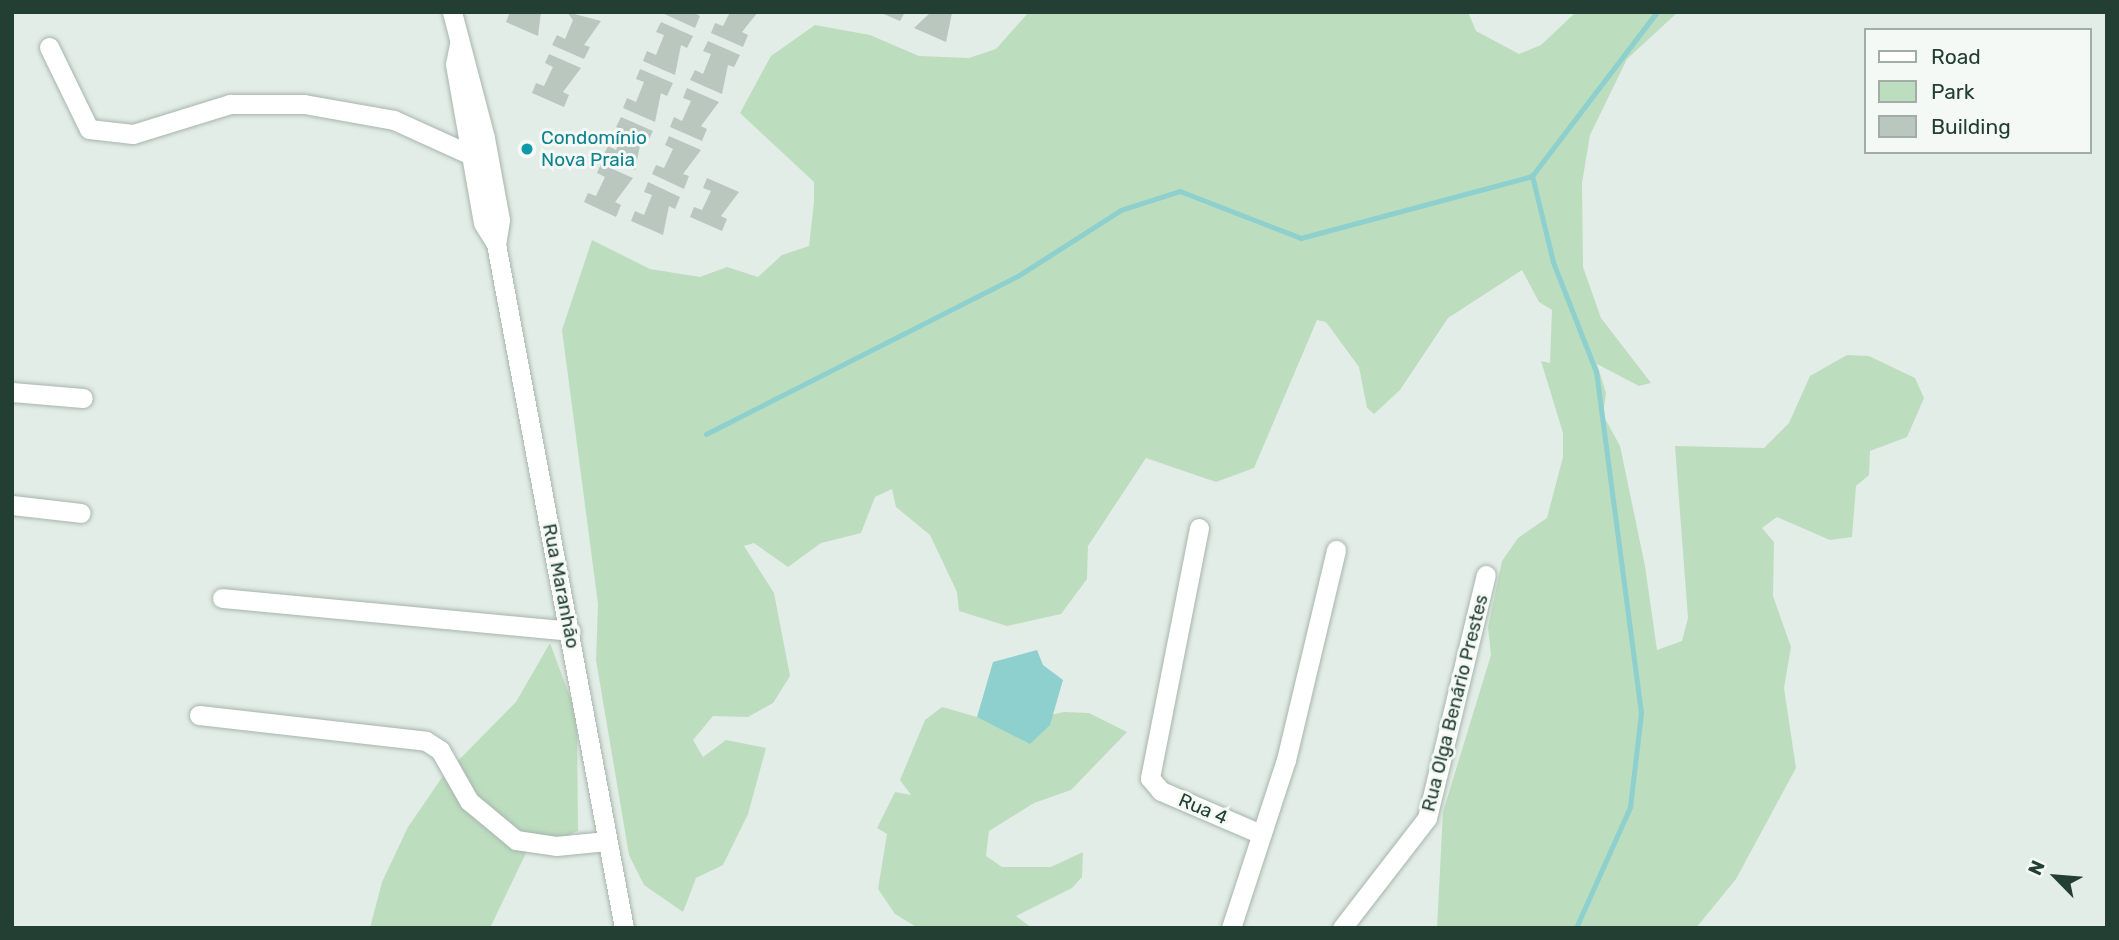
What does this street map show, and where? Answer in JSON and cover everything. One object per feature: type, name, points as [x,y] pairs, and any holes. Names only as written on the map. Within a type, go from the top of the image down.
[{"type":"street","name":"Rua Maranhão","points":[[452,12],[459,44],[454,64],[475,145],[483,223],[496,244],[624,928]]},
{"type":"street","points":[[49,47],[89,129],[133,134],[230,104],[304,103],[394,120],[475,145]]},
{"type":"street","points":[[12,392],[83,398]]},
{"type":"street","points":[[12,505],[81,513]]},
{"type":"street","name":"Rua 4","points":[[1199,528],[1150,778],[1161,792],[1261,834]]},
{"type":"street","points":[[1231,928],[1286,760],[1336,550]]},
{"type":"street","name":"Rua Olga Benário Prestes","points":[[1342,928],[1427,818],[1486,575]]},
{"type":"street","points":[[222,598],[570,631]]},
{"type":"street","points":[[199,715],[414,737],[440,750],[469,801],[516,840],[556,846],[607,841]]},
{"type":"green space","points":[[1029,12],[1468,12],[1476,31],[1519,54],[1541,45],[1576,12],[1678,12],[1627,59],[1590,135],[1582,183],[1583,267],[1601,318],[1651,383],[1639,386],[1597,364],[1606,393],[1603,415],[1620,446],[1645,566],[1657,650],[1682,641],[1688,618],[1675,446],[1764,448],[1789,423],[1810,376],[1847,355],[1869,356],[1915,378],[1924,398],[1907,437],[1870,451],[1869,475],[1856,486],[1852,537],[1830,540],[1777,517],[1762,528],[1774,542],[1773,596],[1791,647],[1784,688],[1796,768],[1736,879],[1696,928],[1437,928],[1443,812],[1491,655],[1488,627],[1502,561],[1518,538],[1547,518],[1563,457],[1563,433],[1541,361],[1550,363],[1552,310],[1539,302],[1522,270],[1448,318],[1400,390],[1374,414],[1367,408],[1359,367],[1326,322],[1317,320],[1254,468],[1216,482],[1146,458],[1088,546],[1087,579],[1061,614],[1007,626],[959,611],[957,592],[930,535],[896,507],[892,489],[875,497],[861,533],[821,543],[788,567],[754,543],[744,546],[774,593],[790,676],[773,703],[748,717],[713,716],[693,740],[703,757],[726,740],[766,748],[748,814],[723,865],[696,878],[683,912],[644,885],[629,855],[596,660],[598,604],[562,330],[592,240],[650,269],[700,277],[727,267],[758,277],[782,255],[809,246],[814,202],[814,182],[740,113],[771,56],[815,25],[870,35],[919,56],[969,58],[996,49]]},
{"type":"green space","points":[[550,643],[577,716],[578,831],[526,853],[490,928],[370,928],[382,882],[408,827],[443,776],[516,702]]},
{"type":"green space","points":[[942,707],[1005,725],[1064,712],[1089,713],[1127,732],[1071,790],[1034,803],[989,831],[986,856],[1002,867],[1051,867],[1083,852],[1082,877],[1072,888],[1016,916],[1032,928],[918,928],[895,914],[878,889],[887,834],[877,828],[895,792],[911,795],[900,780],[925,720]]},
{"type":"water","points":[[1037,650],[1043,665],[1063,680],[1050,725],[1030,744],[977,717],[993,662]]},
{"type":"building","points":[[510,12],[541,12],[538,36],[506,22]]},
{"type":"building","points":[[567,12],[601,21],[584,45],[590,47],[584,59],[552,45],[557,35],[565,39],[573,20]]},
{"type":"building","points":[[660,12],[693,12],[700,16],[695,28]]},
{"type":"building","points":[[730,12],[758,12],[742,32],[748,35],[743,47],[711,33],[715,23],[723,26]]},
{"type":"building","points":[[879,12],[905,12],[900,21]]},
{"type":"building","points":[[931,12],[960,12],[952,13],[946,42],[914,28]]},
{"type":"building","points":[[661,22],[693,36],[687,48],[681,45],[675,75],[643,61],[647,51],[656,55],[664,35],[656,32]]},
{"type":"building","points":[[708,41],[740,55],[734,67],[728,65],[722,94],[690,80],[695,70],[703,74],[711,54],[703,51]]},
{"type":"building","points":[[549,54],[581,68],[563,92],[569,95],[564,107],[532,93],[536,83],[544,86],[553,67],[545,63]]},
{"type":"building","points":[[640,69],[673,83],[667,96],[661,93],[655,122],[623,108],[627,98],[636,102],[644,82],[636,79]]},
{"type":"building","points":[[687,88],[719,102],[701,126],[707,129],[702,141],[670,127],[674,117],[682,121],[691,101],[683,98]]},
{"type":"building","points":[[621,117],[653,131],[647,143],[641,141],[635,170],[603,156],[608,146],[616,150],[624,130],[616,127]]},
{"type":"building","points":[[669,136],[701,150],[683,174],[689,176],[684,189],[652,174],[656,165],[664,168],[673,149],[665,145]]},
{"type":"building","name":"Condomínio Nova Praia","points":[[523,141],[536,147],[531,156],[519,150]]},
{"type":"building","points":[[601,164],[633,178],[615,202],[621,205],[616,217],[584,202],[588,193],[596,196],[605,177],[597,173]]},
{"type":"building","points":[[707,178],[739,192],[721,216],[727,219],[722,231],[690,217],[694,207],[702,210],[711,191],[703,188]]},
{"type":"building","points":[[648,182],[680,197],[675,209],[669,206],[663,235],[631,221],[635,211],[644,215],[652,195],[644,192]]},
{"type":"waterway","points":[[1576,928],[1630,807],[1641,713],[1596,372],[1553,262],[1532,176],[1657,12]]},
{"type":"waterway","points":[[706,434],[1018,276],[1121,210],[1180,191],[1301,238],[1532,176]]},
{"type":"place","name":"Condomínio Nova Praia","points":[[527,149]]}]
